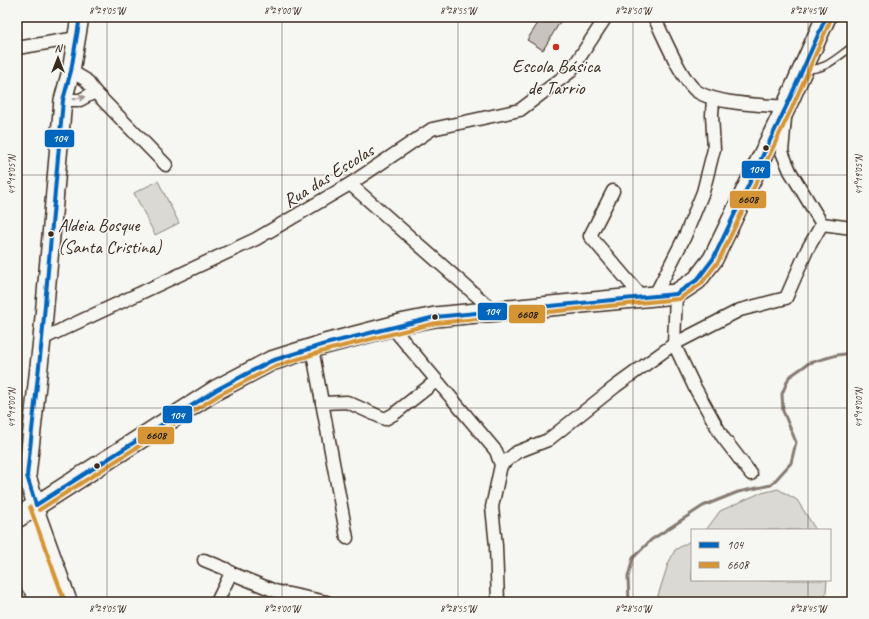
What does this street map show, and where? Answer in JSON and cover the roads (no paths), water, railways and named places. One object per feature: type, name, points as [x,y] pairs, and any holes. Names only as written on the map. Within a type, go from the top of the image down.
[{"type":"main road","points":[[17,518],[216,390],[271,361],[391,326],[434,317],[676,294],[697,280],[713,259],[804,69],[826,17]]},
{"type":"street","points":[[71,602],[27,476],[42,339],[63,100],[71,72],[80,17]]},
{"type":"street","name":"Rua das Escolas","points":[[42,339],[256,239],[350,184],[432,129],[520,110],[570,72],[606,17]]},
{"type":"street","points":[[654,17],[686,80],[695,90],[713,100],[786,107],[782,152],[790,171],[822,224]]},
{"type":"street","points":[[17,48],[77,38]]},
{"type":"street","points":[[71,72],[86,80],[95,92],[166,165]]},
{"type":"street","points":[[63,100],[80,100],[95,92]]},
{"type":"street","points":[[613,191],[590,236],[636,290],[645,298],[685,236],[703,192],[714,149],[712,115],[713,100]]},
{"type":"street","points":[[350,184],[494,312]]},
{"type":"street","points":[[822,224],[852,228]]},
{"type":"street","points":[[501,464],[517,452],[548,440],[616,386],[674,344],[740,310],[786,298],[807,250],[822,224]]},
{"type":"street","points":[[676,294],[674,344],[694,386],[722,436],[751,474]]},
{"type":"street","points":[[391,326],[496,451],[501,464],[492,507],[496,546],[498,602]]},
{"type":"street","points":[[312,348],[347,538]]},
{"type":"street","points":[[322,402],[347,402],[385,419],[394,414],[436,381]]},
{"type":"street","points":[[204,560],[275,591],[327,602]]},
{"type":"street","points":[[217,602],[231,573]]},
{"type":"lane","points":[[804,69],[819,68],[830,63],[852,47]]},
{"type":"waterway","points":[[629,602],[628,577],[633,558],[651,540],[703,506],[738,492],[771,485],[791,463],[796,442],[783,411],[782,394],[789,377],[809,363],[837,355],[852,353]]},
{"type":"place","name":"Escola Básica de Tarrio","points":[[556,47]]},
{"type":"place","name":"Aldeia Bosque (Santa Cristina)","points":[[51,234]]}]
